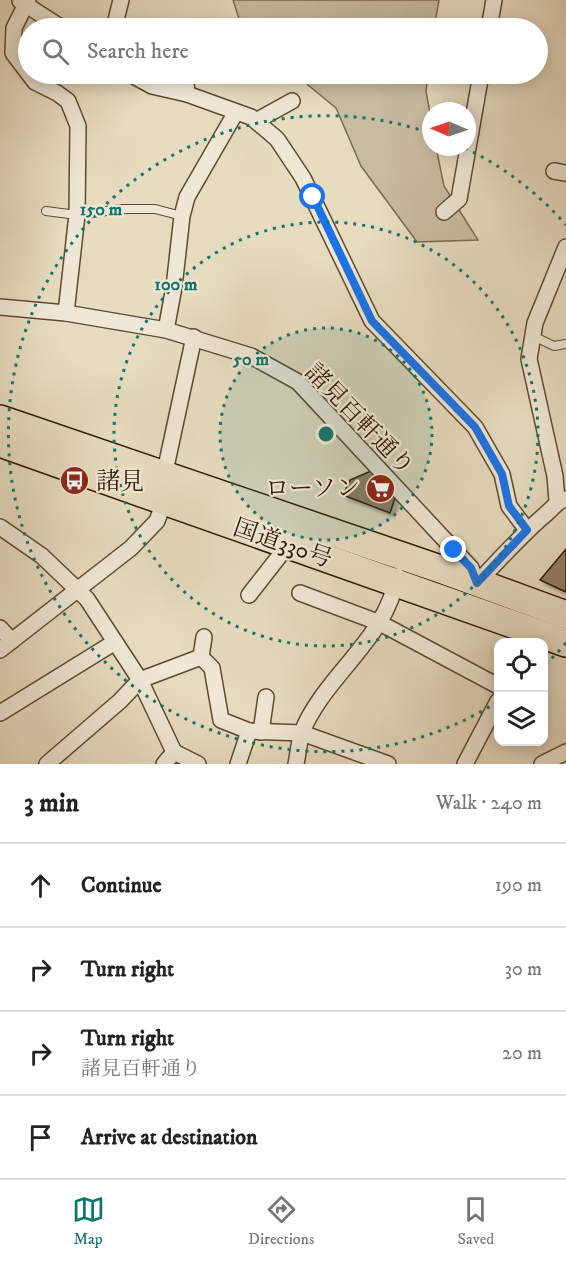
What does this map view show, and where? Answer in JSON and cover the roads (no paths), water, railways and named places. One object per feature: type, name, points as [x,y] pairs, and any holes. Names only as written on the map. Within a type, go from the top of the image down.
[{"type":"highway","name":"国道330号","points":[[0,419],[288,545],[551,641]]},
{"type":"highway","name":"国道330号","points":[[0,443],[401,556],[566,615]]},
{"type":"street","points":[[116,18],[121,0]]},
{"type":"street","points":[[491,18],[494,0]]},
{"type":"street","points":[[18,59],[14,53],[14,28],[24,2],[47,18]]},
{"type":"street","points":[[39,84],[68,101],[78,126],[77,215],[66,313]]},
{"type":"street","points":[[148,84],[187,94],[236,112],[256,121],[277,139],[303,178],[372,321],[475,427],[502,474],[509,506],[527,530]]},
{"type":"street","points":[[186,84],[187,94]]},
{"type":"street","points":[[444,212],[459,198],[479,84]]},
{"type":"street","points":[[256,121],[292,101]]},
{"type":"street","points":[[166,330],[174,287],[182,216],[187,198],[236,112]]},
{"type":"street","points":[[468,609],[477,583],[527,530],[561,500],[529,359],[535,323],[566,247]]},
{"type":"street","name":"諸見百軒通り","points":[[0,307],[66,313],[194,337],[251,356],[298,382],[471,568],[477,583]]},
{"type":"street","points":[[0,628],[6,646],[131,548],[157,521],[194,337]]},
{"type":"street","points":[[0,527],[42,556],[87,599],[140,680],[169,758],[198,764]]},
{"type":"street","points":[[249,594],[288,545]]},
{"type":"street","points":[[296,764],[302,733],[320,701],[380,623],[393,597],[401,556]]},
{"type":"street","points":[[300,593],[380,623],[494,684]]},
{"type":"street","points":[[201,657],[204,637]]},
{"type":"street","points":[[0,713],[115,642]]},
{"type":"street","points":[[201,657],[212,668],[221,720],[255,731],[302,733],[388,764]]},
{"type":"street","points":[[47,764],[140,680],[201,657]]},
{"type":"street","points":[[238,764],[255,731],[266,697]]},
{"type":"street","points":[[465,764],[494,709]]},
{"type":"street","points":[[542,764],[566,752]]},
{"type":"lane","points":[[46,212],[77,215],[121,209],[155,209],[182,216]]},
{"type":"lane","points":[[533,336],[554,346],[566,344]]},
{"type":"place","name":"諸見","points":[[75,481]]},
{"type":"place","name":"ローソン","points":[[381,488]]}]
